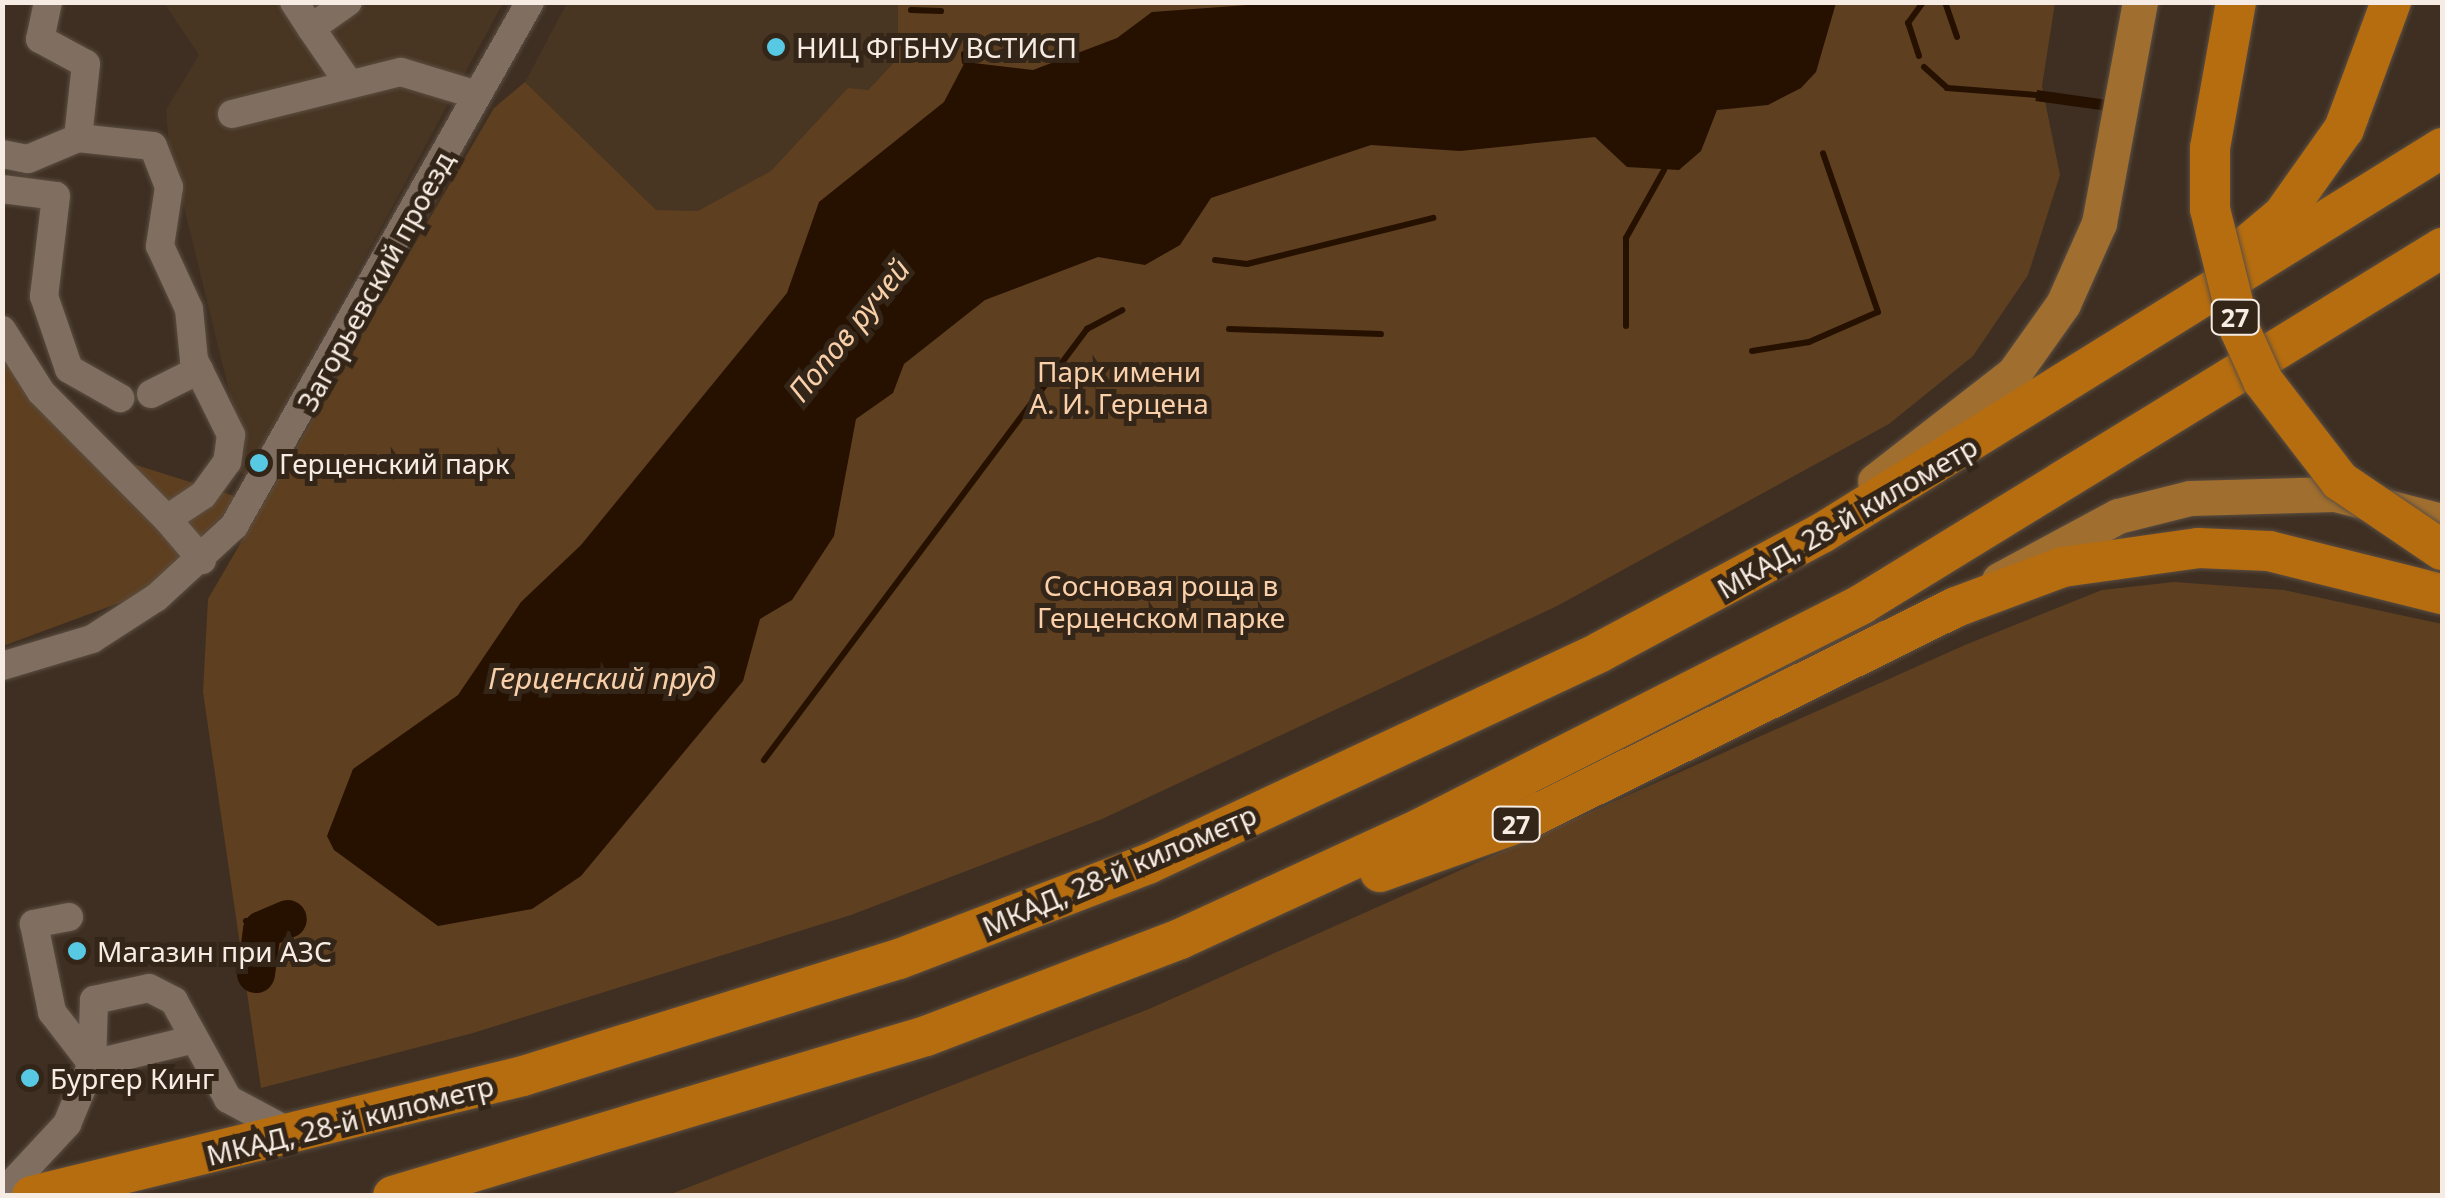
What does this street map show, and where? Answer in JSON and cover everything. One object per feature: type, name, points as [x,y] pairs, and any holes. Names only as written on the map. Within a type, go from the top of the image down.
[{"type":"highway","name":"27","points":[[2236,2],[2210,178],[2219,265],[2240,330],[2263,382],[2340,481],[2442,550]]},
{"type":"highway","points":[[2034,409],[2283,215],[2364,90],[2391,2]]},
{"type":"highway","name":"МКАД, 28-й километр","points":[[32,1196],[297,1136],[757,1005],[1024,912],[1384,755],[1712,594],[2129,351],[2442,148]]},
{"type":"highway","points":[[393,1196],[799,1078],[1054,988],[1637,725],[2173,420],[2442,248]]},
{"type":"highway","name":"27","points":[[1054,988],[1523,822],[1956,607],[2063,567],[2198,548],[2342,563],[2442,594]]},
{"type":"main road","points":[[1712,594],[2014,373],[2082,267],[2108,184],[2140,2]]},
{"type":"main road","points":[[1956,607],[2071,537],[2190,498],[2335,494],[2442,520]]},
{"type":"street","points":[[48,2],[40,39],[86,64],[78,138]]},
{"type":"street","points":[[294,2],[348,82]]},
{"type":"street","points":[[311,28],[348,2]]},
{"type":"street","name":"Загорьевский проезд","points":[[2,666],[92,639],[202,560],[268,476],[530,2]]},
{"type":"street","points":[[232,114],[348,82],[428,74],[477,95]]},
{"type":"street","points":[[2,154],[28,158],[78,138],[153,146],[169,187],[160,246],[188,309],[199,370],[223,404],[227,462],[203,494],[167,519]]},
{"type":"street","points":[[2,189],[56,196],[44,296],[68,368],[120,398]]},
{"type":"street","points":[[2,330],[41,392],[167,519],[202,560]]},
{"type":"street","points":[[151,394],[199,370]]},
{"type":"street","points":[[69,917],[34,924],[52,1012],[92,1064]]},
{"type":"street","points":[[2,1194],[67,1124],[92,1064],[94,1000],[164,991],[228,1100],[297,1136]]},
{"type":"street","points":[[92,1064],[191,1040]]},
{"type":"shaded area","points":[[164,3],[503,3],[246,476],[236,469],[244,452],[169,146],[166,110],[199,55]]},
{"type":"shaded area","points":[[567,3],[898,3],[898,58],[705,260],[525,82]]},
{"type":"green space","name":"Парк имени А. И. Герцена","points":[[898,3],[2055,3],[2042,86],[2060,175],[2028,275],[1973,356],[1889,424],[1557,606],[1102,819],[851,915],[473,1033],[261,1088],[203,692],[208,599],[494,108],[525,82],[656,210],[698,211],[771,171],[848,88],[868,90],[898,58]]},
{"type":"green space","points":[[2,340],[114,458],[241,498],[138,596],[3,646]]},
{"type":"green space","points":[[2174,582],[2284,590],[2442,624],[2442,1195],[666,1196],[1149,1009],[1965,645],[2102,590]]},
{"type":"water","name":"Герценский пруд","points":[[1275,3],[1836,3],[1816,72],[1801,88],[1768,105],[1717,110],[1701,151],[1679,170],[1627,167],[1595,137],[1460,151],[1371,145],[1211,198],[1180,245],[1145,265],[1098,257],[985,300],[904,364],[893,393],[856,419],[834,536],[792,600],[760,619],[743,681],[581,876],[532,909],[438,926],[334,850],[327,836],[353,769],[458,695],[521,602],[581,545],[787,293],[819,202],[944,102],[965,62],[1033,70],[1117,38],[1152,12]]},
{"type":"water","points":[[2037,90],[2111,100],[2110,111],[2035,101]]},
{"type":"waterway","points":[[1919,56],[1908,23],[1923,2]]},
{"type":"waterway","name":"Попов ручей","points":[[1945,2],[1957,37]]},
{"type":"waterway","points":[[911,10],[941,11]]},
{"type":"waterway","points":[[964,54],[965,62]]},
{"type":"waterway","points":[[1924,67],[1947,88],[2036,95]]},
{"type":"waterway","points":[[1752,351],[1809,342],[1878,312],[1823,153]]},
{"type":"waterway","points":[[1626,326],[1626,238],[1664,170]]},
{"type":"waterway","points":[[1215,260],[1247,264],[1433,218]]},
{"type":"waterway","points":[[764,760],[1087,329],[1122,310]]},
{"type":"waterway","points":[[1229,329],[1381,334]]},
{"type":"waterway","points":[[256,974],[262,930],[288,919]]},
{"type":"waterway","points":[[246,921],[262,930]]},
{"type":"place","name":"НИЦ ФГБНУ ВСТИСП","points":[[776,47]]},
{"type":"place","name":"Герценский парк","points":[[259,463]]},
{"type":"place","name":"Магазин при АЗС","points":[[77,951]]},
{"type":"place","name":"Бургер Кинг","points":[[30,1078]]},
{"type":"park label","name":"Сосновая роща в Герценском парке","points":[[1161,601]]}]
